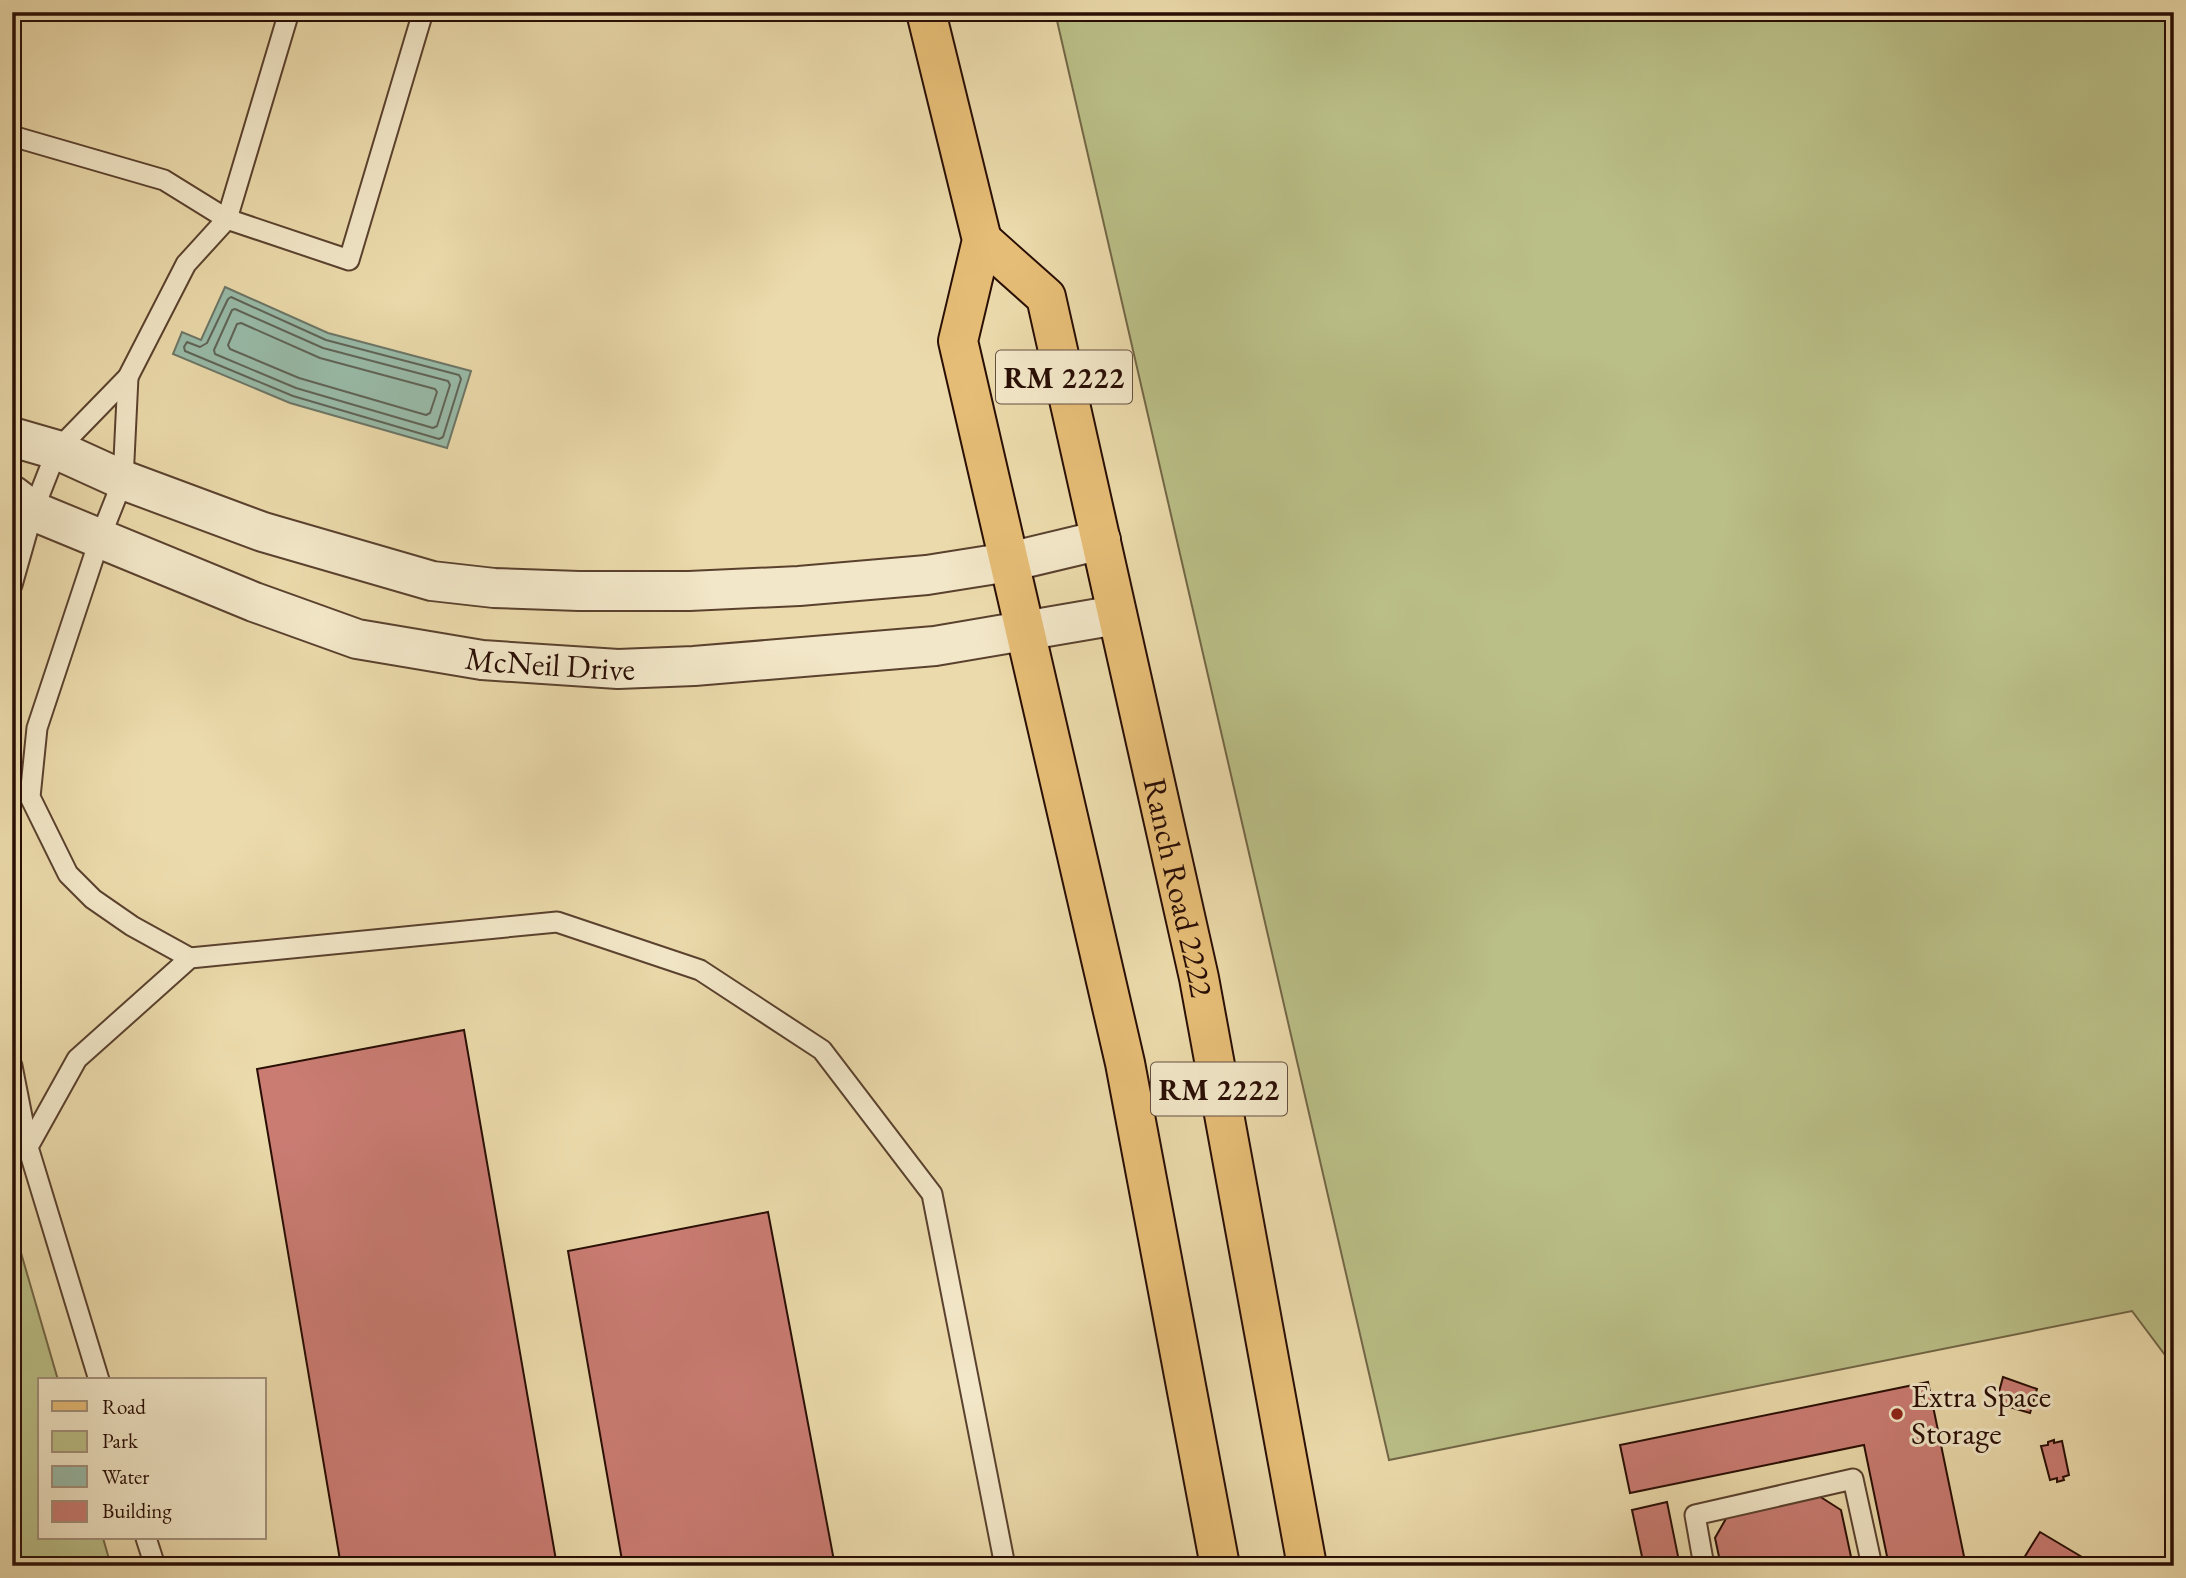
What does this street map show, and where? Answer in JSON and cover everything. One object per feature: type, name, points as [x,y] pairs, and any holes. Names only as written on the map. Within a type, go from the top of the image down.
[{"type":"main road","name":"RM 2222","points":[[926,12],[982,240],[958,341],[1125,1063],[1220,1566]]},
{"type":"main road","name":"Ranch Road 2222","points":[[982,240],[1046,298],[1199,978],[1307,1566]]},
{"type":"street","points":[[12,437],[57,450],[123,480],[263,532],[432,581],[494,588],[620,591],[799,586],[928,575],[1009,562],[1101,540]]},
{"type":"street","name":"McNeil Drive","points":[[23,503],[254,603],[357,639],[482,660],[618,669],[694,666],[935,646],[1117,615]]},
{"type":"lane","points":[[12,585],[23,503],[57,450],[128,377],[186,264],[227,219],[289,12]]},
{"type":"lane","points":[[12,136],[164,180],[227,219],[349,260],[423,12]]},
{"type":"lane","points":[[128,377],[123,480],[100,538],[37,729],[30,797],[68,874],[93,899],[132,926],[190,958],[557,922],[700,970],[822,1050],[932,1194],[1005,1566]]},
{"type":"lane","points":[[28,1147],[77,1059],[190,958]]},
{"type":"lane","points":[[12,1066],[28,1147],[98,1378]]},
{"type":"lane","points":[[1704,1566],[1695,1515],[1853,1479],[1871,1566]]},
{"type":"lane","points":[[147,1540],[155,1566]]},
{"type":"green space","points":[[1055,12],[2174,12],[2174,1367],[2132,1311],[1389,1460]]},
{"type":"green space","points":[[12,1222],[57,1378],[38,1378],[38,1540],[104,1540],[111,1566],[12,1566]]},
{"type":"water","points":[[225,287],[328,333],[471,371],[447,448],[290,403],[173,354],[182,332],[201,340]]},
{"type":"building","points":[[464,1030],[557,1566],[341,1566],[257,1069]]},
{"type":"building","points":[[768,1212],[835,1566],[623,1566],[568,1251]]},
{"type":"building","points":[[2003,1377],[2037,1389],[2030,1413],[1996,1403]]},
{"type":"building","points":[[1928,1382],[1966,1566],[1889,1566],[1864,1445],[1630,1493],[1620,1445]]},
{"type":"building","points":[[2054,1440],[2054,1443],[2062,1441],[2069,1475],[2057,1482],[2057,1478],[2050,1480],[2041,1446]]},
{"type":"building","points":[[1819,1496],[1841,1510],[1853,1566],[1721,1566],[1715,1538],[1728,1515]]},
{"type":"building","points":[[1667,1502],[1680,1566],[1644,1566],[1632,1510]]},
{"type":"building","points":[[2040,1532],[2097,1566],[2019,1566]]},
{"type":"place","name":"Extra Space Storage","points":[[1897,1414]]}]
